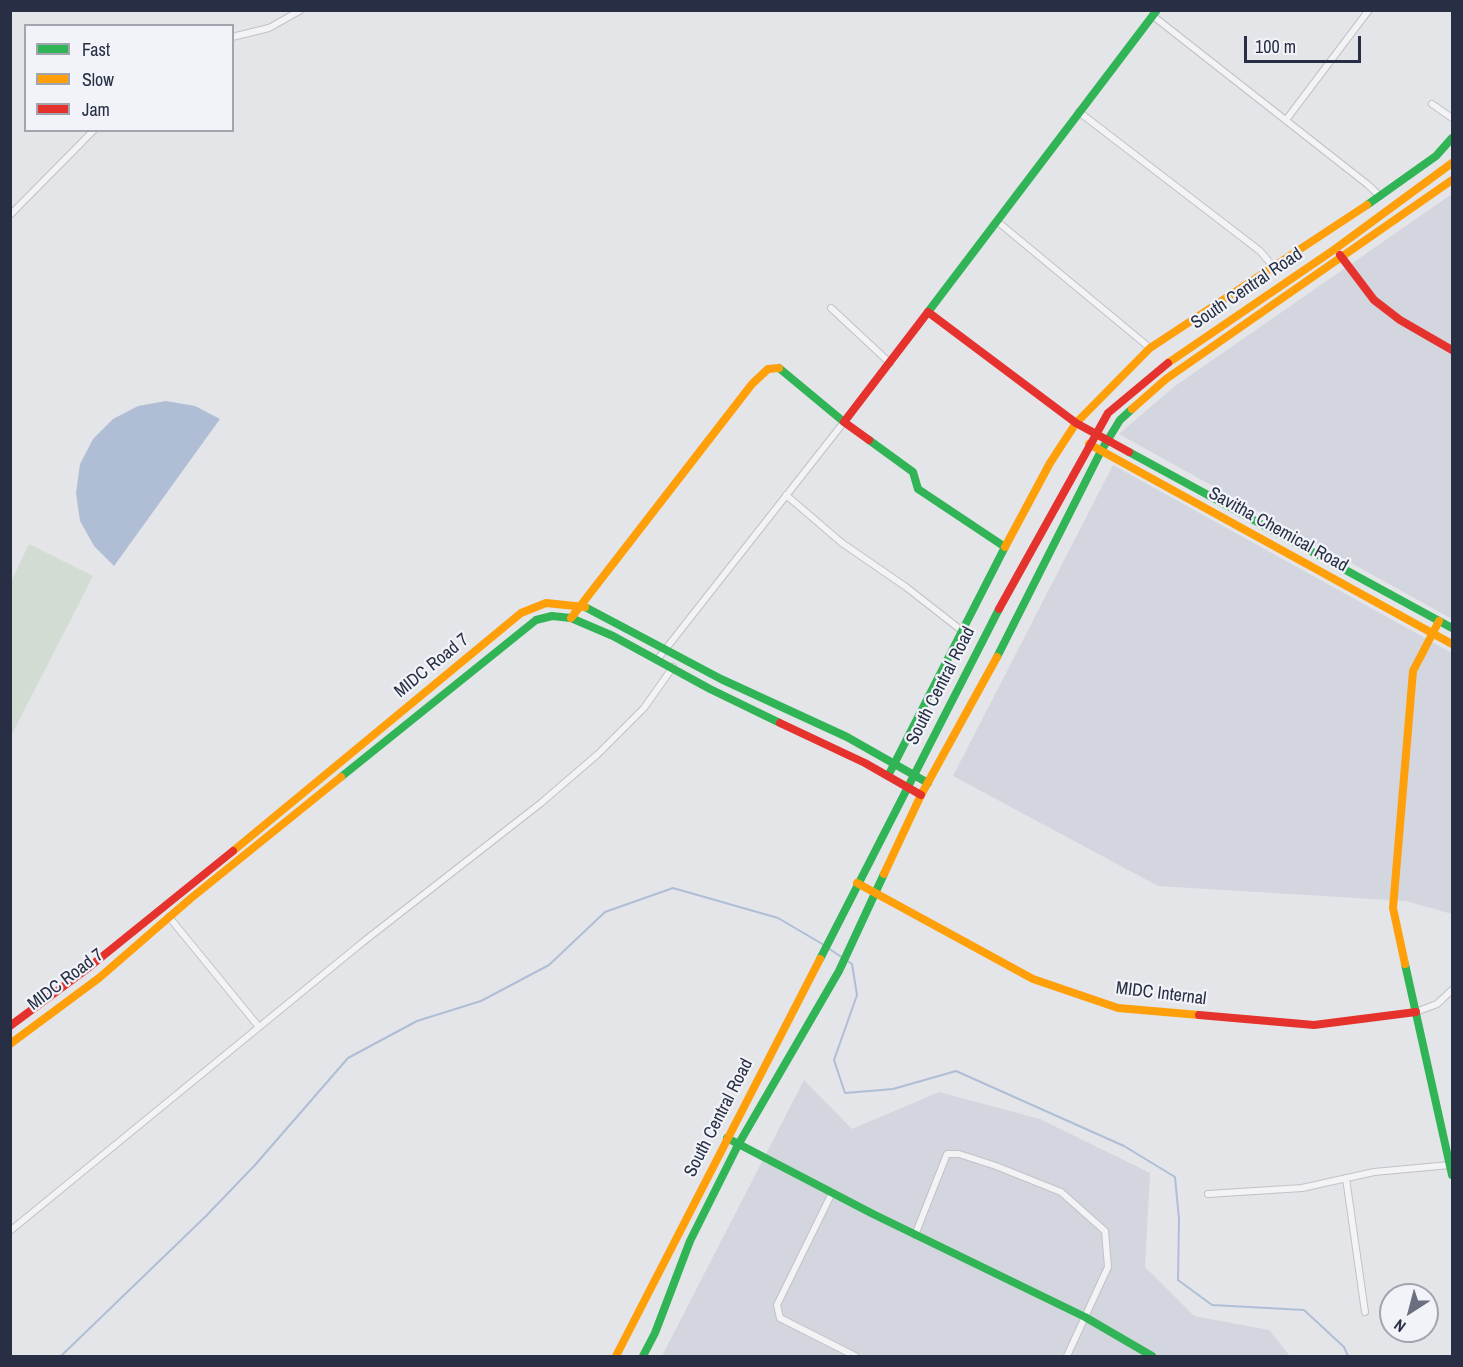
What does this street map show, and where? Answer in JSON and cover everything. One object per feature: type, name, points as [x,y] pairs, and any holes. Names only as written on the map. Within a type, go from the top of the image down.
[{"type":"street","points":[[234,37],[269,28],[301,10]]},
{"type":"street","points":[[1286,120],[1369,10]]},
{"type":"street","points":[[657,660],[890,363],[1155,13],[1380,196]]},
{"type":"street","points":[[1432,104],[1452,118]]},
{"type":"street","points":[[1079,112],[1260,251],[1272,265]]},
{"type":"street","points":[[10,215],[92,132]]},
{"type":"street","points":[[888,776],[1005,547],[1050,463],[1076,423],[1150,348],[1272,265],[1380,196],[1436,156],[1452,138]]},
{"type":"street","name":"South Central Road","points":[[616,1356],[856,883],[915,775],[998,610],[1095,432],[1108,413],[1158,369],[1335,249],[1452,163]]},
{"type":"street","name":"South Central Road","points":[[643,1356],[655,1333],[690,1241],[738,1144],[845,959],[921,795],[1017,620],[1101,451],[1120,420],[1166,379],[1342,259],[1452,180]]},
{"type":"street","points":[[998,222],[1150,348]]},
{"type":"street","points":[[1335,249],[1374,300],[1400,320],[1452,350]]},
{"type":"street","points":[[831,308],[890,363]]},
{"type":"street","name":"Savitha Chemical Road","points":[[928,312],[1076,423],[1452,628]]},
{"type":"street","points":[[571,618],[752,384],[768,369],[781,368],[844,422],[913,472],[918,489],[1005,547]]},
{"type":"street","name":"Savitha Chemical Road","points":[[1089,444],[1452,644]]},
{"type":"street","points":[[786,495],[842,543],[906,587],[961,630]]},
{"type":"street","name":"MIDC Road 7","points":[[10,1026],[88,968],[285,809],[521,613],[546,603],[581,605],[665,650],[847,737],[928,783]]},
{"type":"street","name":"MIDC Road 7","points":[[10,1044],[99,978],[169,917],[536,620],[552,616],[571,618],[888,776],[921,795]]},
{"type":"street","points":[[1439,621],[1413,671],[1393,908],[1452,1175]]},
{"type":"street","points":[[481,647],[488,658]]},
{"type":"street","points":[[10,1231],[363,942],[541,803],[598,754],[644,708],[673,668]]},
{"type":"street","points":[[285,809],[293,818]]},
{"type":"street","name":"MIDC Internal","points":[[856,883],[1033,979],[1118,1008],[1314,1024],[1416,1012]]},
{"type":"street","points":[[169,917],[259,1027]]},
{"type":"street","points":[[88,968],[99,978]]},
{"type":"street","points":[[1416,1012],[1437,1004],[1452,990]]},
{"type":"street","points":[[727,1138],[832,1193],[1084,1317],[1152,1356]]},
{"type":"street","points":[[915,1234],[947,1154],[959,1154],[996,1166],[1061,1192],[1105,1231],[1108,1267],[1067,1356]]},
{"type":"street","points":[[1208,1194],[1302,1188],[1374,1172],[1450,1164]]},
{"type":"street","points":[[1346,1178],[1365,1312]]},
{"type":"street","points":[[832,1193],[777,1305],[780,1318],[855,1356]]},
{"type":"shaded area","points":[[1452,194],[1452,619],[1119,434],[1175,386]]},
{"type":"shaded area","points":[[1113,465],[1452,653],[1452,914],[1406,901],[1158,886],[953,776]]},
{"type":"shaded area","points":[[29,544],[93,576],[11,736],[11,582]]},
{"type":"shaded area","points":[[804,1080],[852,1129],[939,1092],[1040,1119],[1150,1173],[1145,1267],[1194,1316],[1269,1330],[1290,1356],[662,1356]]},
{"type":"water","points":[[166,401],[195,406],[220,419],[114,566],[94,546],[80,521],[76,493],[80,464],[93,439],[113,419],[138,406]]},
{"type":"waterway","points":[[61,1356],[206,1216],[255,1165],[348,1058],[417,1021],[481,1001],[549,965],[605,912],[673,888],[778,918],[824,945]]},
{"type":"waterway","points":[[828,948],[852,964],[857,995],[834,1060],[845,1093],[893,1089],[956,1071],[1124,1146],[1175,1177],[1179,1219],[1178,1280],[1212,1305],[1304,1310],[1344,1347],[1348,1356]]},
{"type":"traffic: fast","points":[[928,312],[1157,10]]},
{"type":"traffic: fast","points":[[1367,205],[1436,156],[1452,138]]},
{"type":"traffic: fast","points":[[779,368],[844,422]]},
{"type":"traffic: fast","points":[[997,657],[1101,451],[1120,420],[1132,409]]},
{"type":"traffic: fast","points":[[869,440],[913,472],[918,489],[1005,547],[888,776]]},
{"type":"traffic: fast","points":[[1129,452],[1452,628]]},
{"type":"traffic: fast","points":[[585,607],[721,679],[847,737],[928,783]]},
{"type":"traffic: fast","points":[[820,959],[999,609]]},
{"type":"traffic: fast","points":[[341,777],[536,620],[552,616],[571,618],[613,636],[710,689],[780,723]]},
{"type":"traffic: fast","points":[[643,1356],[655,1333],[690,1241],[738,1145],[839,971],[884,874]]},
{"type":"traffic: fast","points":[[1405,964],[1452,1175]]},
{"type":"traffic: fast","points":[[727,1138],[873,1214],[1085,1317],[1152,1356]]},
{"type":"traffic: slow","points":[[1168,363],[1335,249],[1452,163]]},
{"type":"traffic: slow","points":[[1132,409],[1166,379],[1452,180]]},
{"type":"traffic: slow","points":[[1005,547],[1050,463],[1076,423],[1150,348],[1367,205]]},
{"type":"traffic: slow","points":[[571,618],[752,384],[768,369],[779,368]]},
{"type":"traffic: slow","points":[[1089,444],[1452,644]]},
{"type":"traffic: slow","points":[[233,851],[521,613],[546,603],[585,607]]},
{"type":"traffic: slow","points":[[1405,964],[1393,908],[1413,671],[1439,621]]},
{"type":"traffic: slow","points":[[884,874],[921,795],[997,657]]},
{"type":"traffic: slow","points":[[10,1044],[99,978],[190,899],[341,777]]},
{"type":"traffic: slow","points":[[857,883],[1033,979],[1118,1008],[1199,1015]]},
{"type":"traffic: slow","points":[[616,1356],[820,959]]},
{"type":"traffic: jam","points":[[1340,255],[1374,300],[1400,320],[1452,350]]},
{"type":"traffic: jam","points":[[869,440],[844,422],[928,312],[1076,423],[1129,452]]},
{"type":"traffic: jam","points":[[999,609],[1108,413],[1168,363]]},
{"type":"traffic: jam","points":[[780,723],[865,763],[921,795]]},
{"type":"traffic: jam","points":[[10,1026],[88,968],[233,851]]},
{"type":"traffic: jam","points":[[1199,1015],[1314,1025],[1416,1012]]}]
